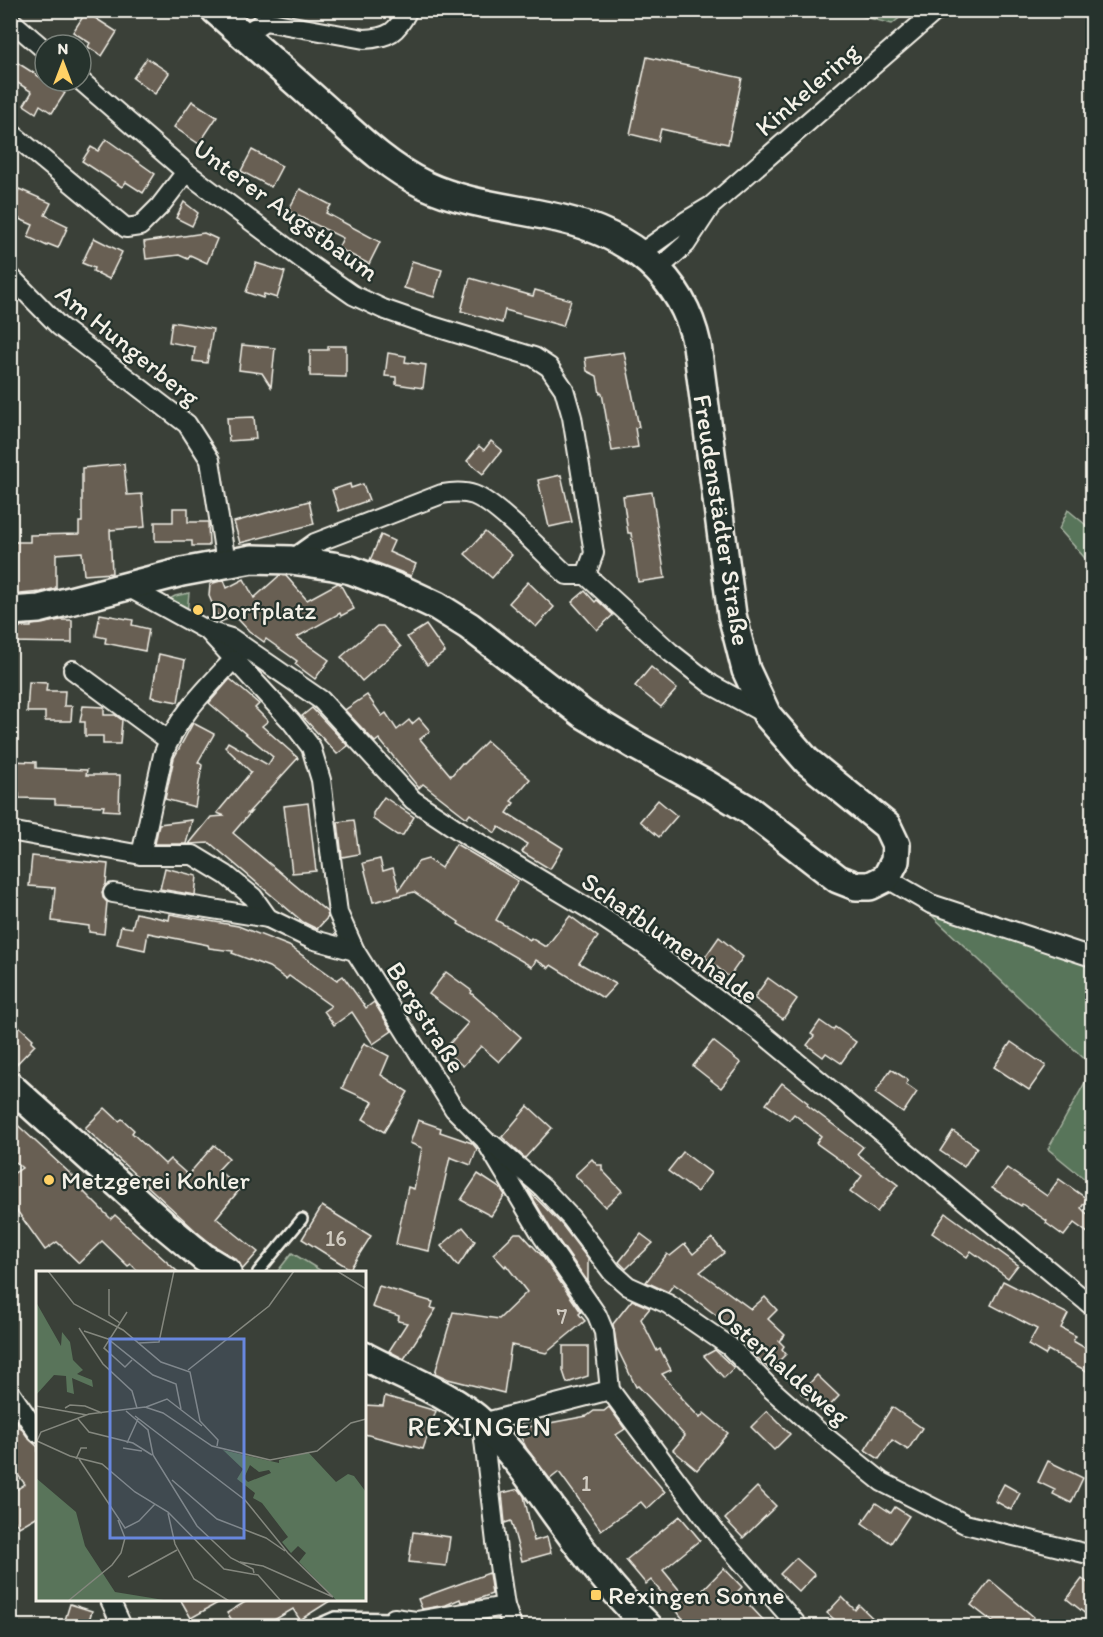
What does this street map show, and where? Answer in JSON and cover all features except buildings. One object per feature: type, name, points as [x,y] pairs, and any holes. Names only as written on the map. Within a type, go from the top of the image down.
[{"type":"street","name":"Freudenstädter Straße","points":[[215,10],[387,162],[425,185],[473,202],[564,219],[611,236],[649,261],[673,287],[694,330],[732,615],[746,670],[767,715],[807,761],[887,826],[896,844],[895,861],[886,878]]},
{"type":"street","points":[[243,35],[265,21],[364,39],[380,38],[392,33],[402,23],[408,10]]},
{"type":"street","name":"Kinkelering","points":[[649,261],[686,244],[711,206],[937,10]]},
{"type":"street","points":[[10,20],[33,40]]},
{"type":"street","name":"Unterer Augstbaum","points":[[93,91],[186,172],[353,295],[383,309],[426,324],[534,357],[549,367],[564,389],[574,427],[594,553],[586,575]]},
{"type":"street","points":[[10,132],[126,228],[140,226],[160,206],[186,172]]},
{"type":"street","name":"Am Hungerberg","points":[[10,276],[59,326],[187,424],[210,460],[226,563]]},
{"type":"street","points":[[291,560],[315,543],[442,494],[454,492],[475,496],[484,500],[567,575],[586,575],[669,652],[712,685],[767,715]]},
{"type":"street","points":[[10,611],[39,609],[126,586],[252,559],[291,560],[351,570],[394,586],[437,606],[469,626],[583,714],[748,810],[838,879],[856,886],[870,886],[886,878],[931,904],[1092,957]]},
{"type":"street","name":"Bergstraße","points":[[126,586],[208,631],[291,721],[311,747],[321,780],[338,913],[356,951],[454,1109],[485,1140],[543,1237],[597,1315],[604,1332],[609,1389]]},
{"type":"street","name":"Schafblumenhalde","points":[[208,631],[231,638],[321,700],[413,800],[644,945],[763,1034],[1092,1306]]},
{"type":"street","points":[[141,855],[160,765],[168,740],[201,695],[234,660]]},
{"type":"street","points":[[73,670],[168,740]]},
{"type":"street","points":[[10,831],[141,855],[193,855],[226,875],[253,897],[268,918]]},
{"type":"street","points":[[113,892],[268,918],[311,939],[356,951]]},
{"type":"street","points":[[10,1086],[163,1224],[204,1258],[224,1271]]},
{"type":"street","name":"Osterhaldeweg","points":[[485,1140],[543,1188],[571,1218],[612,1272],[628,1286],[668,1304],[729,1346],[770,1388],[816,1429],[882,1482],[965,1524],[1092,1555]]},
{"type":"street","points":[[366,1360],[457,1404],[482,1423],[515,1457],[585,1554],[629,1608],[648,1626]]},
{"type":"street","points":[[482,1423],[609,1389],[716,1533],[798,1626]]},
{"type":"street","points":[[10,1392],[36,1430]]},
{"type":"street","points":[[482,1423],[496,1551],[505,1606],[512,1626]]},
{"type":"street","points":[[111,1601],[122,1626]]},
{"type":"street","points":[[394,1618],[416,1621],[505,1606]]},
{"type":"lane","points":[[259,1271],[302,1219]]},
{"type":"lane","points":[[314,1626],[335,1617],[394,1618]]},
{"type":"green space","points":[[842,11],[908,11],[892,24]]},
{"type":"green space","points":[[1068,510],[1092,530],[1092,566],[1059,529]]},
{"type":"green space","points":[[189,593],[187,613],[166,601],[175,596]]},
{"type":"green space","points":[[929,913],[1092,966],[1092,1066]]},
{"type":"green space","points":[[1092,1070],[1092,1185],[1048,1149]]},
{"type":"green space","points":[[292,1253],[321,1271],[278,1271]]},
{"type":"green space","points":[[458,1621],[504,1621],[506,1626],[458,1626]]},
{"type":"place","name":"Dorfplatz","points":[[198,610]]},
{"type":"place","name":"Metzgerei Kohler","points":[[49,1180]]},
{"type":"place","name":"Rexingen Sonne","points":[[596,1595]]},
{"type":"district","name":"REXINGEN","points":[[480,1426]]}]
